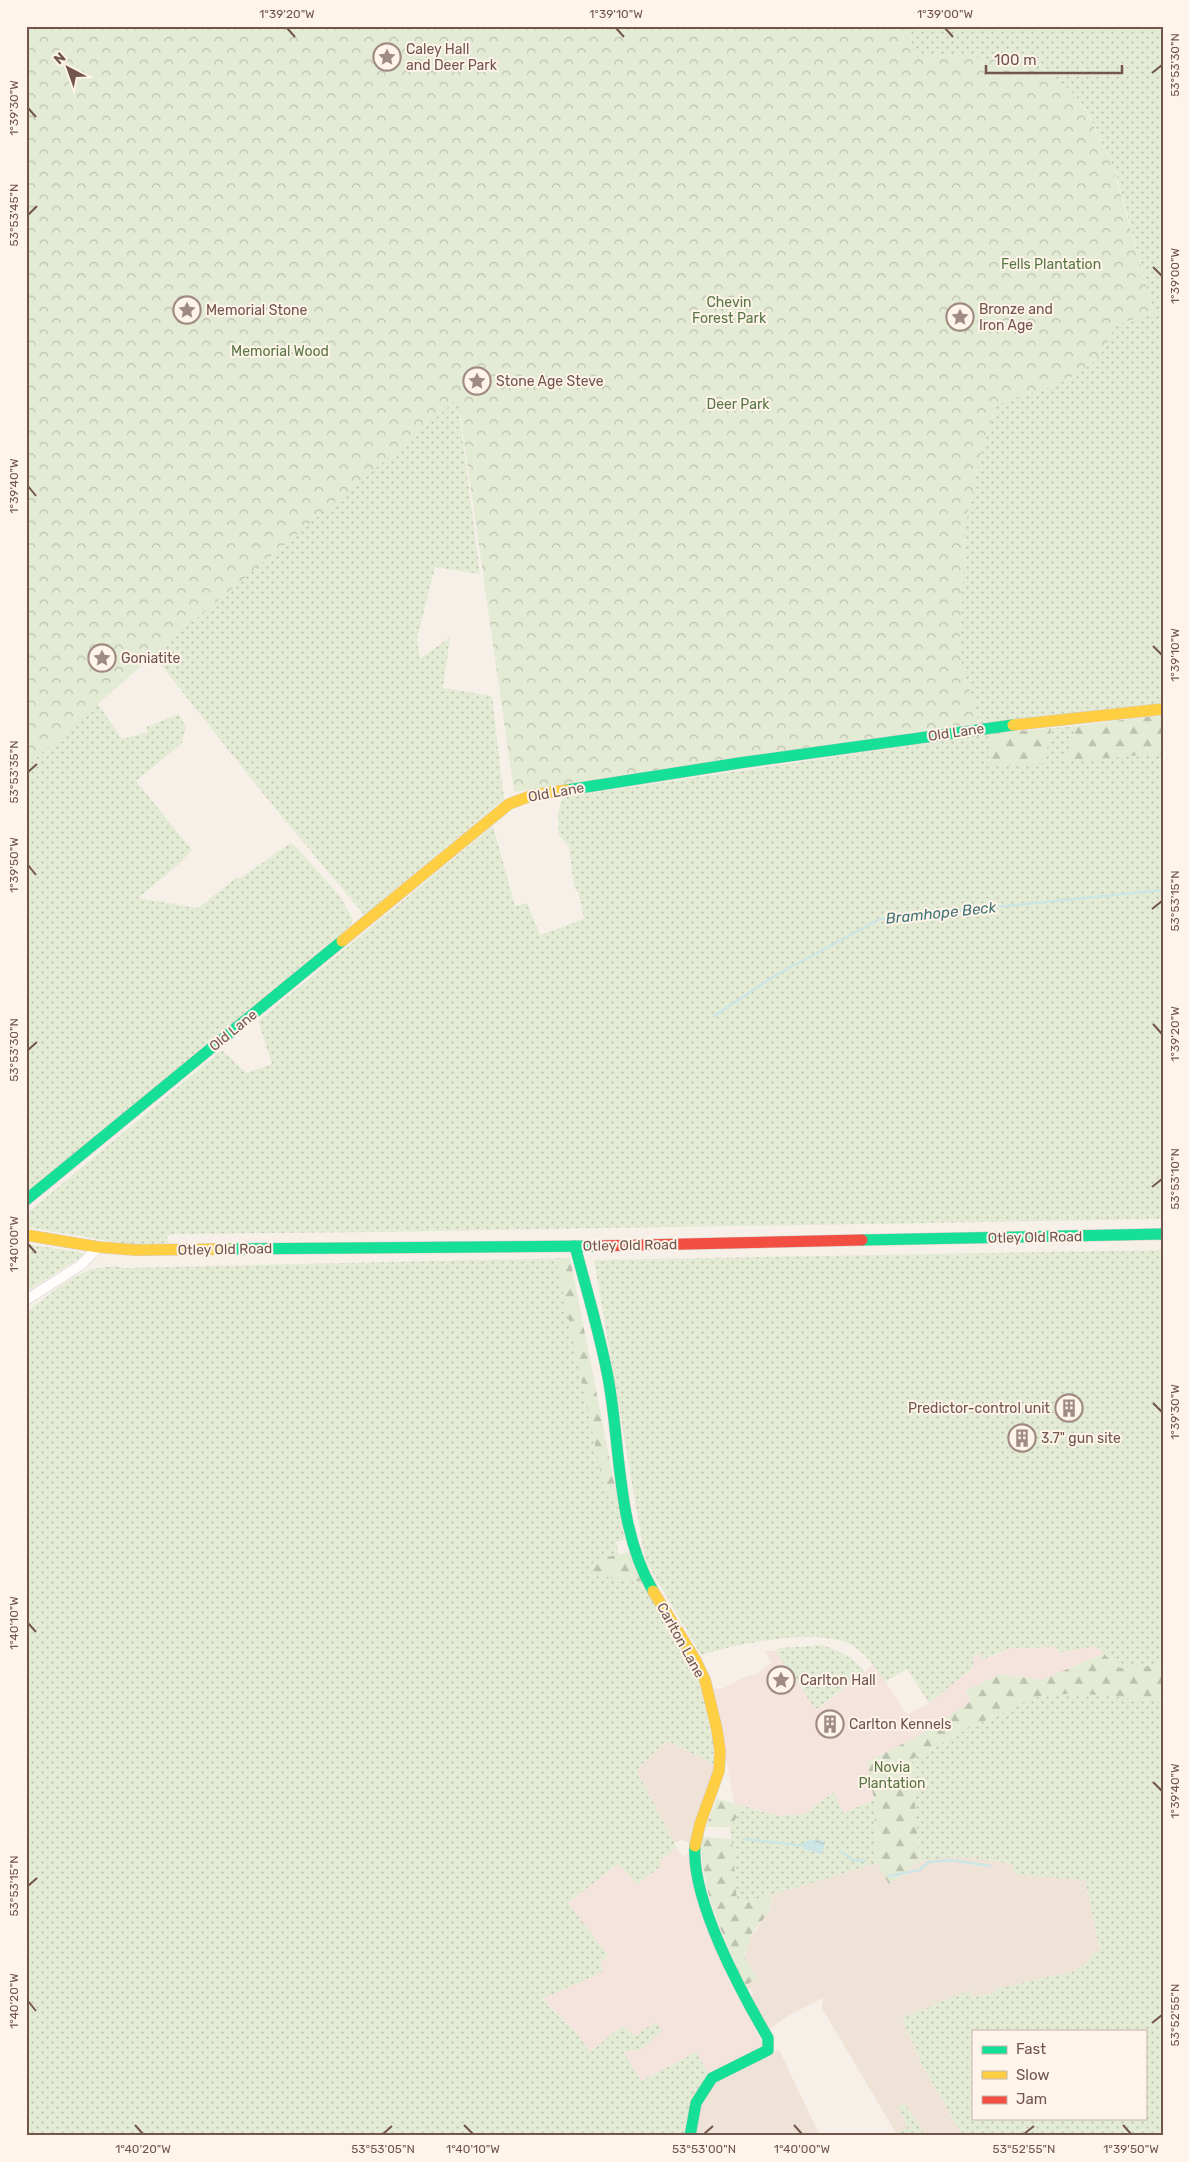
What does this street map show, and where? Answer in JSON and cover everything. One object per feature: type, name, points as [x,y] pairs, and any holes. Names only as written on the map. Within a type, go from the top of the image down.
[{"type":"street","name":"Old Lane","points":[[26,1200],[509,804],[533,795],[739,763],[975,730],[1163,709]]},
{"type":"street","name":"Otley Old Road","points":[[26,1235],[98,1247],[135,1250],[575,1246],[1163,1234]]},
{"type":"street","name":"Carlton Lane","points":[[575,1246],[608,1382],[634,1549],[657,1595],[698,1664],[710,1698],[720,1751],[720,1766],[718,1778],[697,1837],[694,1851],[698,1876],[712,1926],[726,1962],[768,2038],[768,2050],[712,2078],[696,2104],[690,2136]]},
{"type":"street","points":[[26,1300],[81,1265],[98,1247]]},
{"type":"shaded area","points":[[1096,1645],[1104,1654],[1041,1680],[1001,1674],[965,1691],[971,1702],[920,1735],[868,1762],[874,1800],[843,1813],[833,1792],[804,1814],[778,1816],[734,1803],[714,1689],[724,1688],[742,1678],[756,1674],[771,1663],[765,1651],[775,1651],[817,1710],[874,1664],[907,1715],[929,1703],[969,1671],[973,1667],[972,1657],[979,1654],[993,1656],[1011,1648],[1050,1646],[1057,1647],[1058,1653]]},
{"type":"shaded area","points":[[667,1741],[714,1764],[713,1776],[690,1843],[682,1840],[674,1843],[636,1770]]},
{"type":"shaded area","points":[[677,1848],[682,1857],[688,1854],[704,1920],[728,1979],[764,2046],[710,2076],[696,2052],[641,2081],[624,2052],[655,2023],[635,2036],[623,2025],[590,2052],[577,2034],[542,1998],[602,1972],[600,1964],[608,1955],[567,1904],[618,1864],[638,1884],[662,1866],[659,1861]]},
{"type":"shaded area","points":[[962,1856],[1012,1864],[1015,1873],[1085,1880],[1100,1952],[1094,1952],[1087,1963],[1071,1972],[995,1989],[996,1993],[972,1997],[970,1991],[909,2015],[907,2030],[922,2065],[963,2136],[925,2136],[905,2104],[898,2107],[908,2127],[896,2133],[822,2008],[823,1998],[789,2015],[767,2031],[750,1999],[753,1994],[745,1986],[757,1978],[745,1957],[749,1940],[770,1910],[771,1895],[877,1863],[889,1884],[919,1862],[939,1857]]},
{"type":"shaded area","points":[[779,2050],[820,2136],[695,2136],[699,2110],[717,2081]]},
{"type":"green space","name":"Chevin Forest Park","points":[[26,26],[909,26],[915,57],[970,56],[1015,63],[1046,74],[1069,89],[1083,105],[1112,163],[1154,313],[1115,325],[1106,346],[1095,360],[1070,378],[996,405],[979,460],[965,528],[959,653],[979,723],[732,758],[514,792],[458,399],[153,655],[26,767]]},
{"type":"green space","points":[[896,26],[1163,26],[1163,705],[979,723],[959,654],[965,528],[979,460],[996,405],[1070,378],[1095,360],[1106,346],[1115,325],[1154,313],[1116,173],[1089,115],[1069,89],[970,56],[915,57]]},
{"type":"green space","points":[[491,391],[459,411],[480,574],[435,567],[417,639],[420,659],[450,637],[443,688],[492,696],[504,799],[364,915],[265,796],[153,655],[98,704],[122,739],[148,732],[146,727],[179,714],[186,728],[182,743],[136,781],[192,850],[180,863],[138,898],[198,908],[236,878],[241,878],[290,843],[295,846],[339,895],[353,919],[351,925],[26,1195],[26,755],[426,404]]},
{"type":"green space","points":[[1163,715],[1163,1219],[175,1234],[167,1235],[168,1243],[133,1245],[26,1227],[26,1214],[222,1050],[246,1073],[272,1064],[258,1021],[493,826],[515,906],[527,903],[540,935],[584,919],[578,892],[574,888],[569,846],[558,835],[558,813],[563,797],[988,734],[1098,724]]},
{"type":"green space","points":[[1163,715],[1163,753],[1066,762],[1075,726]]},
{"type":"green space","points":[[1051,728],[1044,763],[992,766],[988,734]]},
{"type":"green space","points":[[26,1244],[79,1252],[84,1255],[26,1292]]},
{"type":"green space","points":[[1163,1250],[1163,1665],[1120,1668],[1096,1646],[1058,1653],[1057,1647],[1011,1648],[984,1659],[979,1654],[973,1657],[973,1667],[929,1703],[907,1669],[885,1682],[872,1663],[861,1652],[841,1641],[809,1637],[771,1640],[701,1655],[645,1560],[594,1260]]},
{"type":"green space","points":[[570,1258],[625,1540],[616,1542],[619,1555],[594,1560],[644,1582],[699,1682],[713,1742],[714,1764],[667,1741],[636,1770],[677,1848],[659,1861],[662,1866],[637,1884],[618,1864],[568,1903],[608,1955],[600,1964],[603,1972],[542,1999],[577,2034],[590,2052],[623,2025],[635,2036],[655,2022],[663,2031],[641,2049],[624,2052],[641,2081],[696,2052],[710,2076],[687,2136],[26,2136],[26,1312],[73,1278],[85,1272],[111,1266],[126,1268]]},
{"type":"green space","points":[[570,1258],[617,1497],[605,1493],[556,1259]]},
{"type":"green space","points":[[634,1551],[644,1582],[592,1575],[594,1560]]},
{"type":"green space","points":[[822,1645],[850,1658],[864,1671],[816,1710],[775,1651],[780,1648]]},
{"type":"green space","name":"Novia Plantation","points":[[1104,1654],[1120,1668],[1163,1665],[1163,1701],[1075,1693],[1037,1697],[967,1729],[912,1759],[919,1862],[889,1884],[877,1863],[874,1800],[867,1762],[920,1735],[966,1705],[971,1701],[965,1691],[1001,1674],[1041,1680]]},
{"type":"green space","points":[[1075,1693],[1163,1701],[1163,2136],[963,2136],[922,2065],[902,2018],[970,1990],[972,1997],[996,1993],[995,1989],[1071,1972],[1087,1963],[1094,1952],[1100,1952],[1085,1880],[1019,1875],[1015,1873],[1012,1864],[977,1859],[954,1857],[919,1862],[912,1759],[967,1729],[1037,1697]]},
{"type":"green space","points":[[834,1792],[843,1813],[874,1800],[877,1863],[752,1901],[737,1902],[730,1827],[744,1806],[778,1816],[804,1814]]},
{"type":"green space","points":[[717,1799],[744,1806],[730,1827],[706,1827]]},
{"type":"green space","points":[[702,1837],[732,1839],[737,1902],[752,1901],[771,1895],[770,1908],[755,1929],[745,1957],[757,1978],[745,1986],[722,1932],[709,1895],[704,1876]]},
{"type":"green space","points":[[905,2104],[925,2136],[891,2136],[908,2127],[898,2107]]},
{"type":"water","points":[[817,1839],[825,1842],[822,1854],[803,1849],[803,1842]]},
{"type":"waterway","name":"Bramhope Beck","points":[[714,1016],[776,975],[880,919],[1163,890]]},
{"type":"waterway","points":[[744,1839],[806,1846]]},
{"type":"waterway","points":[[840,1851],[853,1860],[865,1861]]},
{"type":"waterway","points":[[890,1876],[919,1870],[929,1862],[951,1860],[990,1866]]},
{"type":"traffic: fast","points":[[567,790],[739,763],[1013,725]]},
{"type":"traffic: fast","points":[[26,1200],[342,941]]},
{"type":"traffic: fast","points":[[862,1240],[1163,1234]]},
{"type":"traffic: fast","points":[[575,1246],[606,1366],[626,1516],[641,1567],[653,1591]]},
{"type":"traffic: fast","points":[[228,1249],[596,1246]]},
{"type":"traffic: fast","points":[[690,2136],[696,2103],[712,2078],[768,2050],[768,2038],[732,1971],[709,1918],[696,1868],[695,1846]]},
{"type":"traffic: slow","points":[[1013,725],[1163,709]]},
{"type":"traffic: slow","points":[[342,941],[509,804],[533,795],[567,790]]},
{"type":"traffic: slow","points":[[26,1235],[98,1247],[135,1250],[228,1249]]},
{"type":"traffic: slow","points":[[653,1591],[696,1661],[705,1680],[717,1730],[720,1751],[719,1771],[700,1824],[695,1846]]},
{"type":"traffic: jam","points":[[596,1246],[862,1240]]},
{"type":"place","name":"Caley Hall and Deer Park","points":[[387,57]]},
{"type":"place","name":"Memorial Stone","points":[[187,310]]},
{"type":"place","name":"Bronze and Iron Age","points":[[960,317]]},
{"type":"place","name":"Stone Age Steve","points":[[477,381]]},
{"type":"place","name":"Goniatite","points":[[102,658]]},
{"type":"place","name":"Predictor-control unit","points":[[1069,1408]]},
{"type":"place","name":"3.7\" gun site","points":[[1022,1438]]},
{"type":"place","name":"Carlton Hall","points":[[781,1680]]},
{"type":"place","name":"Carlton Kennels","points":[[830,1724]]},
{"type":"park label","name":"Fells Plantation","points":[[1051,264]]},
{"type":"park label","name":"Memorial Wood","points":[[280,351]]},
{"type":"park label","name":"Deer Park","points":[[738,404]]}]
